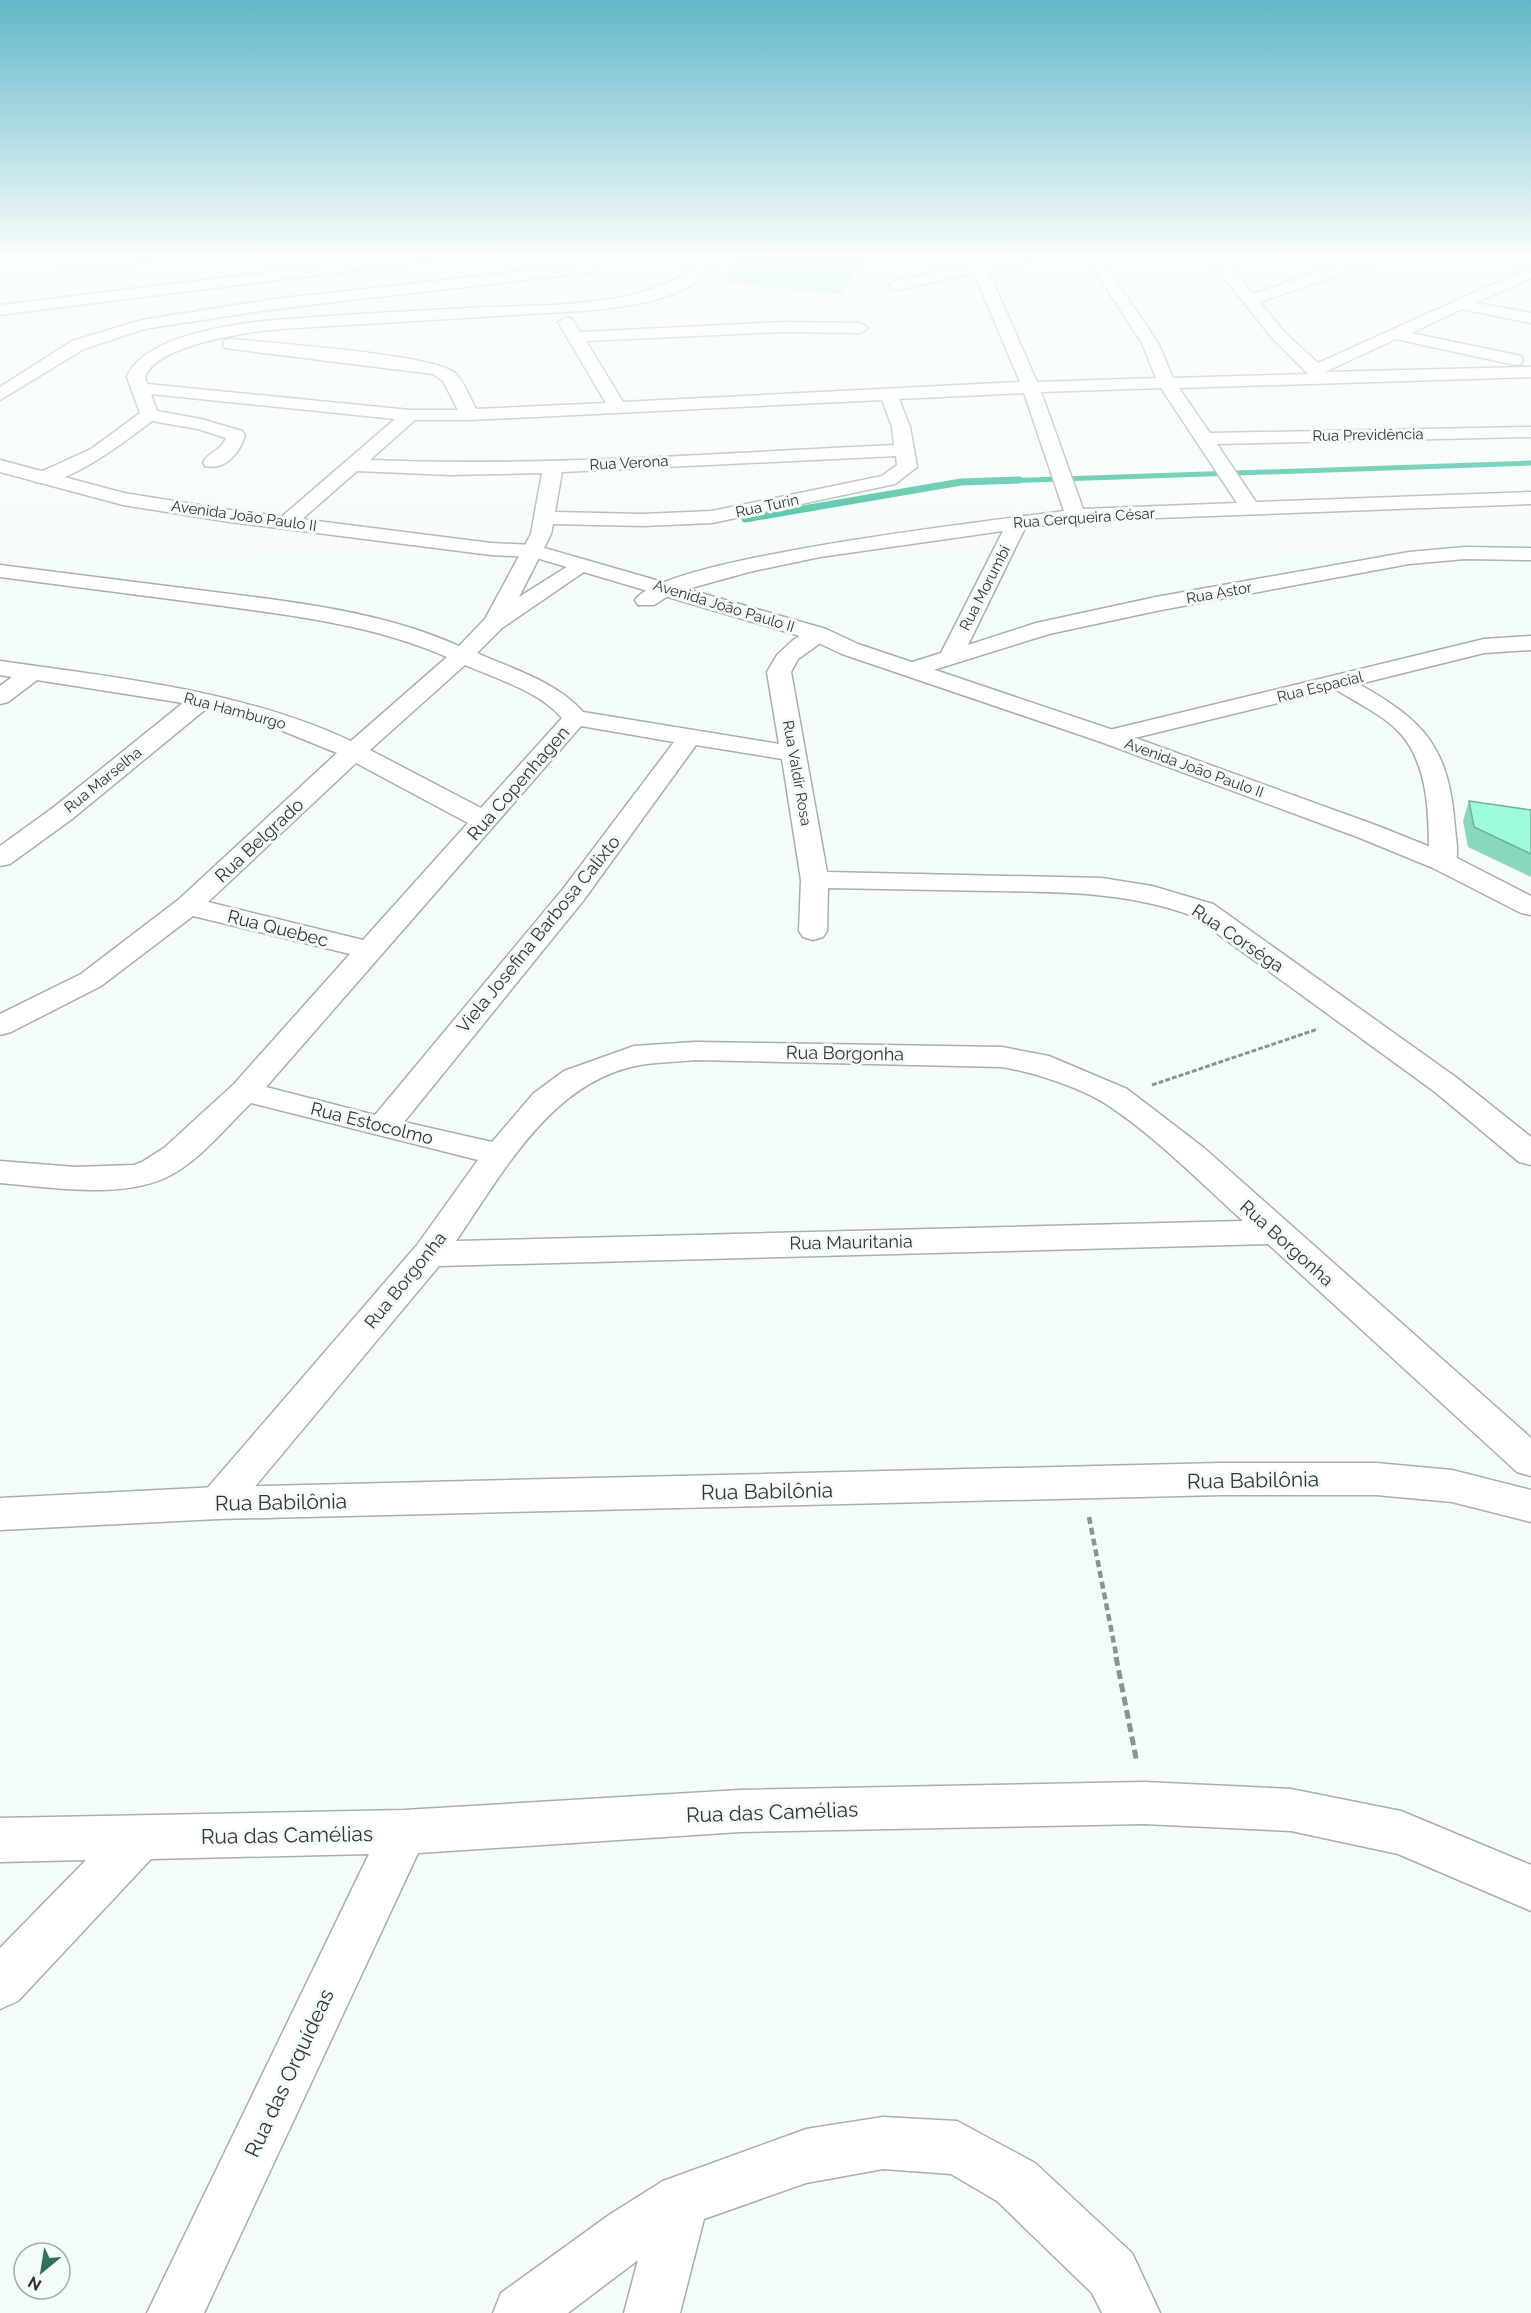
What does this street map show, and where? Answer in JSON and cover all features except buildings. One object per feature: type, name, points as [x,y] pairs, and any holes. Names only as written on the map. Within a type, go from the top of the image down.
[{"type":"street","points":[[0,395],[47,365]]},
{"type":"street","points":[[142,365],[136,377],[149,415]]},
{"type":"street","points":[[408,365],[438,370],[450,378],[470,415]]},
{"type":"street","points":[[591,365],[618,408]]},
{"type":"street","points":[[1021,365],[1075,515]]},
{"type":"street","points":[[1159,365],[1166,382],[1251,509]]},
{"type":"street","points":[[1308,365],[1317,374]]},
{"type":"street","points":[[1317,374],[1334,365]]},
{"type":"street","points":[[139,388],[410,415],[470,415],[1317,374],[1531,372]]},
{"type":"street","points":[[889,394],[901,427],[906,450]]},
{"type":"street","points":[[43,478],[98,453],[149,415],[201,424],[236,435],[231,450],[212,462]]},
{"type":"street","points":[[286,523],[410,415]]},
{"type":"street","name":"Rua Previdência","points":[[1204,439],[1531,432]]},
{"type":"street","name":"Rua Verona","points":[[353,465],[450,469],[553,467],[906,450]]},
{"type":"street","name":"Rua Turin","points":[[545,518],[678,520],[746,511],[888,480],[907,467],[906,450]]},
{"type":"street","name":"Avenida João Paulo II","points":[[0,466],[123,499],[286,523],[491,549],[573,571],[646,600],[850,649],[1110,737],[1443,862],[1531,907]]},
{"type":"street","name":"Rua Belgrado","points":[[494,623],[529,558],[545,518],[553,467]]},
{"type":"street","name":"Rua Cerqueira César","points":[[646,600],[666,588],[746,566],[820,551],[1018,521],[1075,515],[1531,498]]},
{"type":"street","name":"Rua Morumbi","points":[[951,656],[1018,521]]},
{"type":"street","name":"Rua Astor","points":[[914,669],[1044,628],[1155,604],[1398,560],[1465,554],[1531,554]]},
{"type":"street","name":"Rua Copenhagen","points":[[0,571],[344,618],[418,636],[535,687],[564,705],[575,718],[367,950],[245,1091],[176,1156],[154,1170],[137,1176],[75,1178],[0,1172]]},
{"type":"street","name":"Avenida João Paulo II","points":[[573,571],[666,588],[810,639]]},
{"type":"street","name":"Rua Belgrado","points":[[0,1026],[92,980],[188,906],[352,753],[463,655],[494,623],[573,571]]},
{"type":"street","name":"Rua Valdir Rosa","points":[[810,639],[782,664],[779,672],[815,880],[813,931]]},
{"type":"street","name":"Rua Espacial","points":[[1110,737],[1341,683],[1484,646],[1531,643]]},
{"type":"street","name":"Rua Hamburgo","points":[[0,668],[203,699],[278,720],[352,753],[485,821]]},
{"type":"street","points":[[0,697],[32,673]]},
{"type":"street","points":[[1341,683],[1391,715],[1417,738],[1431,767],[1442,817],[1443,862]]},
{"type":"street","name":"Rua Marselha","points":[[0,858],[63,813],[203,699]]},
{"type":"street","points":[[575,718],[795,754]]},
{"type":"street","name":"Viela Josefina Barbosa Calixto","points":[[381,1127],[573,895],[690,737]]},
{"type":"street","name":"Rua Corséga","points":[[815,880],[1082,884],[1137,889],[1171,897],[1203,910],[1446,1085],[1531,1154]]},
{"type":"street","name":"Rua Quebec","points":[[188,906],[367,950]]},
{"type":"street","name":"Rua Borgonha","points":[[218,1503],[429,1254],[499,1154],[545,1100],[575,1078],[634,1056],[695,1051],[1002,1057],[1038,1063],[1116,1096],[1192,1156],[1531,1461]]},
{"type":"street","name":"Rua Estocolmo","points":[[245,1091],[381,1127],[499,1154]]},
{"type":"street","name":"Rua Mauritania","points":[[429,1254],[1274,1232]]},
{"type":"street","name":"Rua Babilônia","points":[[0,1514],[218,1503],[1221,1479],[1376,1479],[1452,1486],[1531,1506]]},
{"type":"street","name":"Rua das Camélias","points":[[0,1840],[404,1832],[740,1811],[1144,1803],[1291,1810],[1401,1833],[1531,1888]]},
{"type":"street","name":"Rua das Orquídeas","points":[[175,2313],[404,1832]]},
{"type":"street","points":[[0,1984],[139,1838]]},
{"type":"street","points":[[521,2313],[628,2234],[682,2200],[806,2156],[883,2143],[957,2148],[1016,2182],[1112,2273],[1132,2313]]},
{"type":"street","points":[[651,2313],[682,2200]]},
{"type":"path","points":[[1116,1096],[1353,1018]]},
{"type":"path","points":[[1083,1484],[1144,1803]]},
{"type":"waterway","points":[[974,482],[1531,463]]},
{"type":"waterway","points":[[745,519],[961,482],[1019,480]]}]
